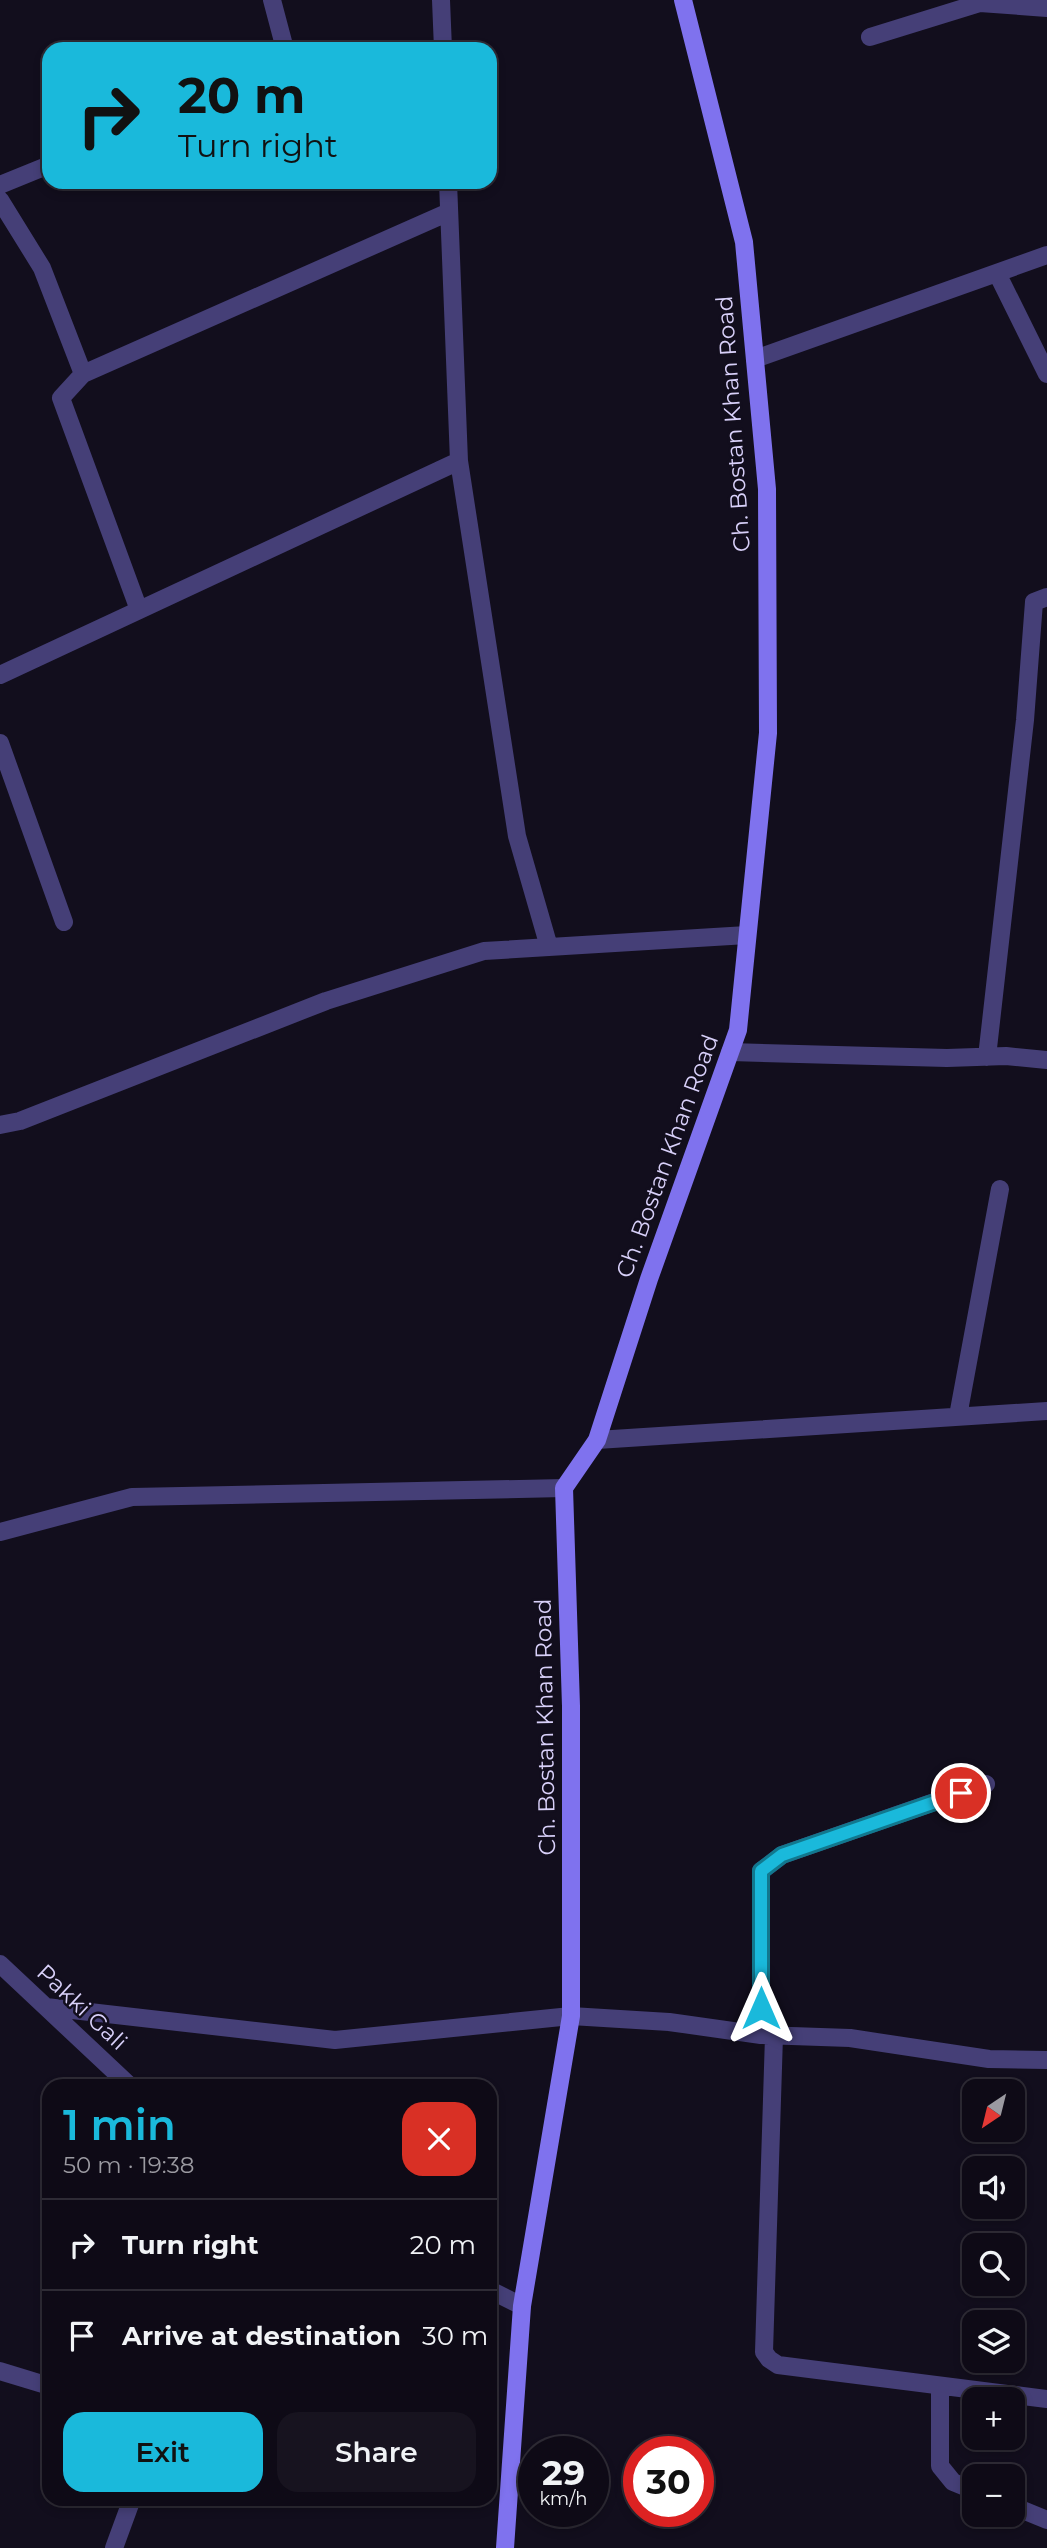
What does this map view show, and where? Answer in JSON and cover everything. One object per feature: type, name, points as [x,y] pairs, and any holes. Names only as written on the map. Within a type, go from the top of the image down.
[{"type":"main road","name":"Ch. Bostan Khan Road","points":[[505,2548],[522,2306],[571,2015],[571,1706],[564,1488],[597,1440],[649,1279],[738,1030],[768,733],[767,489],[744,242],[683,0]]},
{"type":"street","points":[[272,0],[283,42]]},
{"type":"street","points":[[441,0],[443,42]]},
{"type":"street","points":[[870,37],[980,3],[1047,8]]},
{"type":"street","points":[[0,185],[42,168]]},
{"type":"street","points":[[448,189],[459,461],[517,836],[549,947]]},
{"type":"street","points":[[0,200],[42,268],[83,373]]},
{"type":"street","points":[[139,610],[61,398],[83,373],[449,212]]},
{"type":"street","points":[[755,359],[1047,256]]},
{"type":"street","points":[[997,273],[1047,374]]},
{"type":"street","points":[[0,675],[459,461]]},
{"type":"street","points":[[987,1057],[1026,720],[1034,602],[1047,597]]},
{"type":"street","points":[[0,743],[64,922]]},
{"type":"street","points":[[0,1125],[20,1121],[326,1000],[484,951],[747,935]]},
{"type":"street","points":[[730,1052],[947,1059],[1006,1056],[1047,1060]]},
{"type":"street","points":[[958,1416],[1000,1189]]},
{"type":"street","points":[[597,1440],[1047,1410]]},
{"type":"street","points":[[0,1532],[132,1497],[564,1488]]},
{"type":"street","points":[[986,1784],[782,1855],[761,1871],[768,2036],[764,2352],[778,2365],[1047,2399]]},
{"type":"street","name":"Pakki Gali","points":[[0,1964],[123,2079]]},
{"type":"street","points":[[46,2007],[335,2040],[571,2015],[669,2022],[768,2036],[850,2038],[989,2059],[1047,2060]]},
{"type":"street","points":[[497,2294],[522,2306]]},
{"type":"street","points":[[0,2371],[42,2384]]},
{"type":"street","points":[[940,2387],[940,2466],[953,2482],[962,2486]]},
{"type":"street","points":[[114,2548],[129,2506]]},
{"type":"street","points":[[1025,2511],[1047,2520]]},
{"type":"route","points":[[761,2008],[761,1871],[782,1855],[961,1793]]}]
